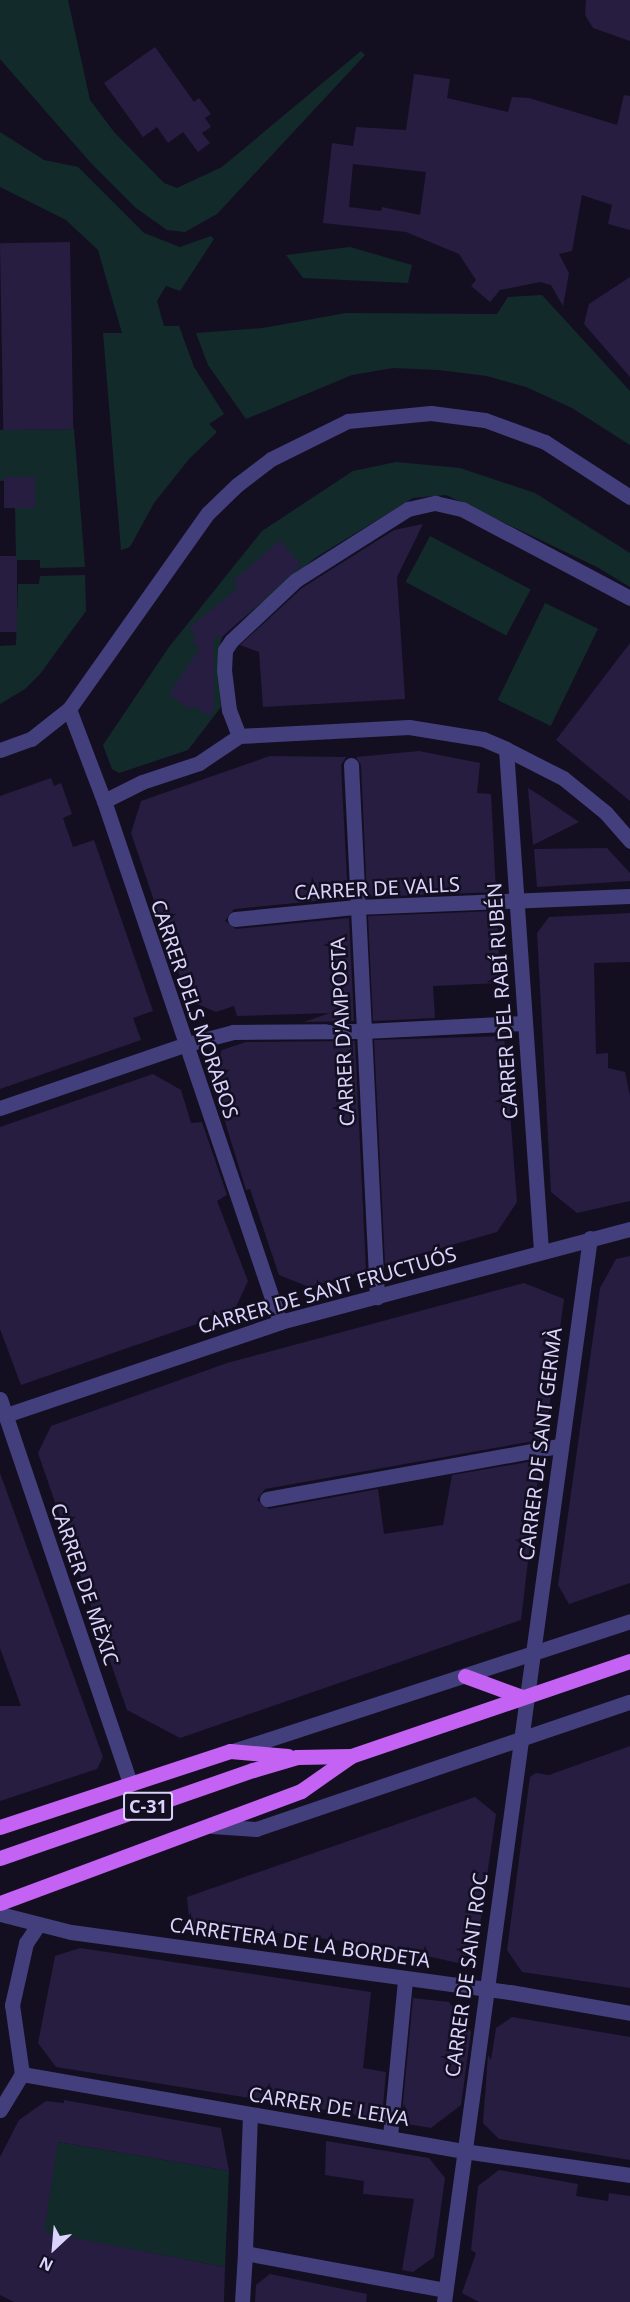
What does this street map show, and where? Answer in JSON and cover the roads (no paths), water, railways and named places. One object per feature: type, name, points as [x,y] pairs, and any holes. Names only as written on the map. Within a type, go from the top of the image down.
[{"type":"main road","name":"C-31","points":[[0,1903],[301,1791],[351,1756],[630,1660]]},
{"type":"main road","points":[[465,1676],[524,1697]]},
{"type":"main road","points":[[0,1827],[230,1751],[297,1757]]},
{"type":"main road","name":"C-31","points":[[0,1858],[297,1757],[351,1756]]},
{"type":"street","points":[[0,750],[31,739],[69,709],[208,513],[272,459],[348,421],[431,413],[485,420],[545,442],[630,497]]},
{"type":"street","points":[[238,736],[229,710],[224,670],[225,650],[231,641],[296,580],[408,508],[435,503],[462,509],[630,598]]},
{"type":"street","name":"CARRER DELS MORABOS","points":[[69,709],[104,801],[184,1045],[280,1322]]},
{"type":"street","points":[[104,801],[142,782],[199,763],[238,736],[409,727],[483,739],[563,778],[606,813],[630,841]]},
{"type":"street","name":"CARRER DEL RABÍ RUBÉN","points":[[506,749],[541,1251]]},
{"type":"street","name":"CARRER D'AMPOSTA","points":[[351,765],[356,907],[377,1297]]},
{"type":"street","name":"CARRER DE VALLS","points":[[235,919],[356,907],[516,903],[630,896]]},
{"type":"street","points":[[0,1108],[184,1045],[233,1032],[364,1031],[524,1023]]},
{"type":"street","name":"CARRER DE SANT FRUCTUÓS","points":[[6,1415],[280,1322],[630,1229]]},
{"type":"street","name":"CARRER DE SANT GERMÀ","points":[[533,1655],[590,1238]]},
{"type":"street","name":"CARRER DE MÈXIC","points":[[0,1399],[130,1783]]},
{"type":"street","points":[[267,1499],[560,1446]]},
{"type":"street","points":[[230,1751],[533,1655],[630,1621]]},
{"type":"street","name":"CARRER DE SANT ROC","points":[[444,2296],[518,1739],[533,1655]]},
{"type":"street","points":[[212,1826],[256,1829],[630,1702]]},
{"type":"street","name":"CARRETERA DE LA BORDETA","points":[[0,1914],[38,1925],[630,2013]]},
{"type":"street","points":[[0,2110],[22,2074],[12,2005],[26,1943],[38,1925]]},
{"type":"street","points":[[390,2136],[405,1978]]},
{"type":"street","name":"CARRER DE LEIVA","points":[[22,2074],[390,2136],[464,2151],[630,2175]]},
{"type":"street","points":[[242,2302],[250,2114]]},
{"type":"street","points":[[245,2253],[444,2296]]}]
